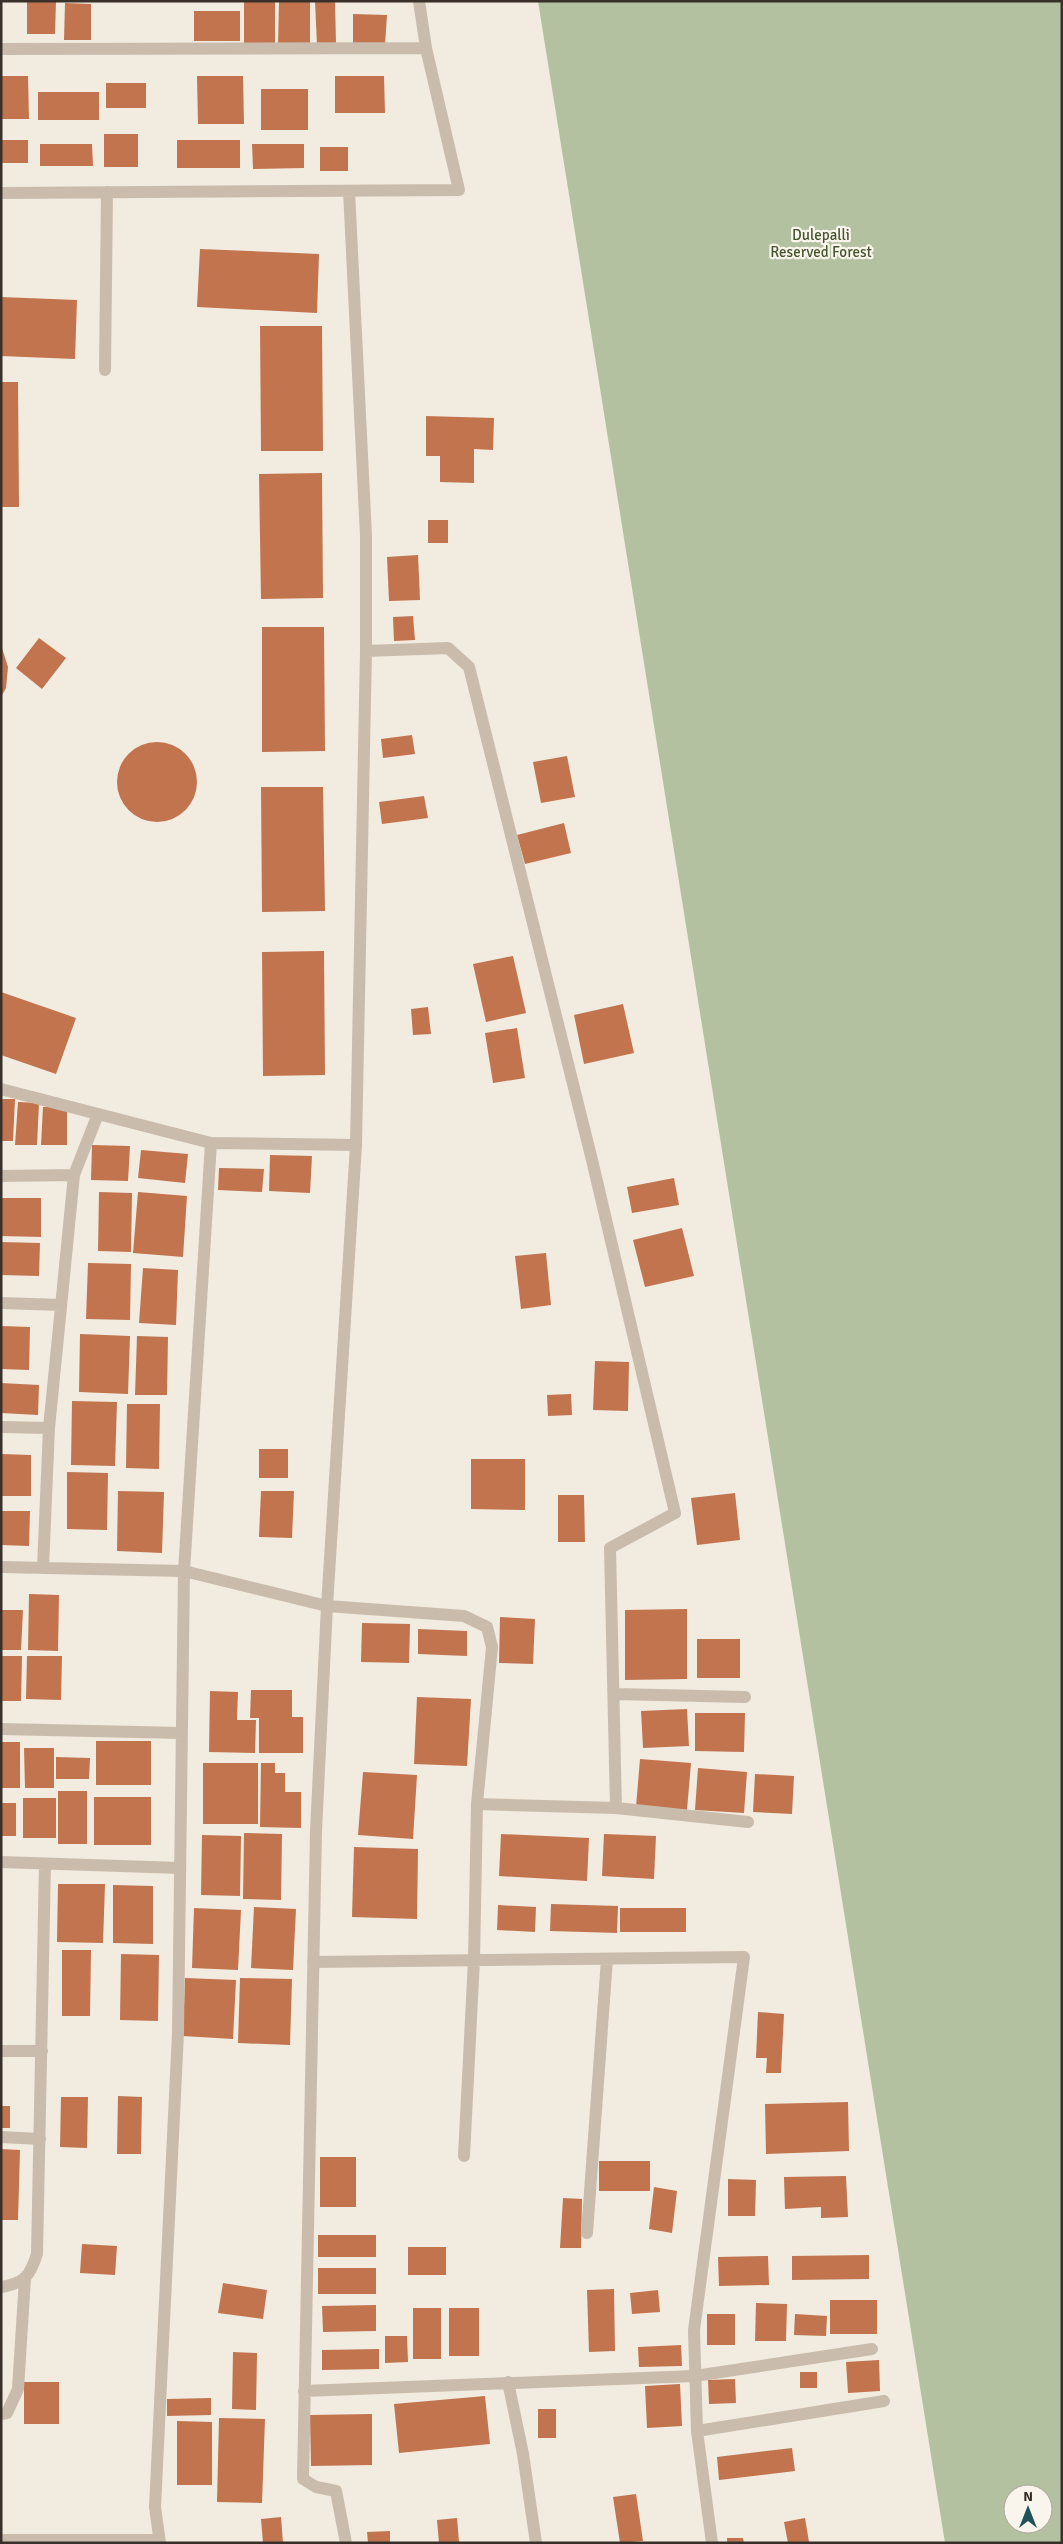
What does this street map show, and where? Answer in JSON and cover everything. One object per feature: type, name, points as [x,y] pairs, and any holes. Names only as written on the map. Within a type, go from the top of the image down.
[{"type":"street","points":[[1,193],[459,190],[426,48],[419,1]]},
{"type":"street","points":[[1,50],[426,48]]},
{"type":"street","points":[[346,2543],[336,2491],[316,2487],[304,2479],[304,2391],[316,1830],[327,1606],[356,1145],[366,651],[366,536],[350,191]]},
{"type":"street","points":[[105,370],[107,192]]},
{"type":"street","points":[[366,651],[448,648],[469,668],[592,1160],[675,1512],[610,1548],[615,1694],[616,1808]]},
{"type":"street","points":[[1,1089],[211,1144],[356,1145]]},
{"type":"street","points":[[43,1568],[49,1428],[74,1175],[98,1114]]},
{"type":"street","points":[[3,2541],[160,2542],[155,2506],[178,2032],[184,1571],[211,1144]]},
{"type":"street","points":[[1,1176],[74,1175]]},
{"type":"street","points":[[1,1303],[61,1305]]},
{"type":"street","points":[[1,1427],[49,1428]]},
{"type":"street","points":[[1,1567],[184,1571],[327,1606],[464,1616],[487,1627],[492,1647],[477,1804],[474,1960],[464,2156]]},
{"type":"street","points":[[615,1694],[745,1697]]},
{"type":"street","points":[[1,1729],[182,1733]]},
{"type":"street","points":[[477,1804],[616,1808],[748,1822]]},
{"type":"street","points":[[1,1862],[180,1868]]},
{"type":"street","points":[[1,2287],[15,2284],[31,2273],[37,2254],[45,1864]]},
{"type":"street","points":[[313,1962],[744,1957],[704,2244],[694,2330],[697,2432],[712,2543]]},
{"type":"street","points":[[587,2233],[607,1959]]},
{"type":"street","points":[[1,2051],[42,2051]]},
{"type":"street","points":[[1,2137],[40,2139]]},
{"type":"street","points":[[1,2414],[6,2413],[18,2389],[25,2278]]},
{"type":"street","points":[[304,2391],[695,2376],[872,2349]]},
{"type":"street","points":[[508,2382],[523,2454],[536,2543]]},
{"type":"street","points":[[697,2432],[884,2401]]},
{"type":"green space","name":"Dulepalli Reserved Forest","points":[[538,1],[1062,1],[1062,2543],[945,2543]]},
{"type":"building","points":[[27,1],[56,1],[55,34],[27,34]]},
{"type":"building","points":[[244,1],[275,1],[275,44],[244,43]]},
{"type":"building","points":[[279,1],[310,1],[310,46],[278,45]]},
{"type":"building","points":[[315,1],[335,1],[336,44],[317,45]]},
{"type":"building","points":[[65,3],[91,4],[91,40],[64,40]]},
{"type":"building","points":[[194,11],[240,11],[240,41],[194,41]]},
{"type":"building","points":[[353,14],[387,15],[385,45],[353,45]]},
{"type":"building","points":[[1,76],[28,76],[29,119],[1,119]]},
{"type":"building","points":[[197,76],[243,76],[244,124],[198,124]]},
{"type":"building","points":[[335,76],[384,76],[385,113],[335,113]]},
{"type":"building","points":[[106,83],[146,83],[146,108],[106,108]]},
{"type":"building","points":[[261,89],[308,89],[308,130],[261,130]]},
{"type":"building","points":[[38,92],[99,92],[99,120],[38,120]]},
{"type":"building","points":[[104,134],[138,134],[138,167],[104,167]]},
{"type":"building","points":[[1,140],[28,140],[28,163],[1,163]]},
{"type":"building","points":[[177,140],[240,140],[240,168],[177,168]]},
{"type":"building","points":[[40,144],[92,144],[93,166],[40,166]]},
{"type":"building","points":[[252,144],[304,144],[304,168],[253,169]]},
{"type":"building","points":[[320,147],[348,147],[348,171],[320,171]]},
{"type":"building","points":[[200,249],[319,254],[317,313],[197,307]]},
{"type":"building","points":[[1,297],[77,300],[75,359],[1,356]]},
{"type":"building","points":[[260,326],[322,326],[323,451],[261,451]]},
{"type":"building","points":[[1,382],[18,382],[19,507],[1,507]]},
{"type":"building","points":[[426,416],[494,418],[493,450],[474,449],[474,483],[440,482],[440,456],[426,456]]},
{"type":"building","points":[[322,473],[323,598],[261,599],[259,474]]},
{"type":"building","points":[[428,520],[448,520],[448,543],[428,543]]},
{"type":"building","points":[[418,555],[420,600],[389,601],[387,557]]},
{"type":"building","points":[[413,616],[415,640],[394,641],[393,617]]},
{"type":"building","points":[[262,627],[324,627],[325,751],[262,752]]},
{"type":"building","points":[[39,638],[66,658],[42,689],[16,668]]},
{"type":"building","points":[[1,645],[8,667],[6,688],[1,697]]},
{"type":"building","points":[[412,735],[415,754],[383,758],[381,739]]},
{"type":"building","points":[[157,742],[172,745],[185,754],[194,767],[197,782],[194,797],[185,810],[172,819],[157,822],[142,819],[129,810],[120,797],[117,782],[120,767],[129,754],[142,745]]},
{"type":"building","points":[[567,756],[575,797],[541,803],[533,762]]},
{"type":"building","points":[[261,787],[323,787],[325,911],[262,912]]},
{"type":"building","points":[[424,796],[428,818],[382,824],[379,802]]},
{"type":"building","points":[[564,823],[571,853],[525,864],[517,835]]},
{"type":"building","points":[[324,951],[325,1075],[263,1076],[262,952]]},
{"type":"building","points":[[513,956],[526,1013],[486,1022],[473,964]]},
{"type":"building","points":[[1,992],[76,1018],[56,1074],[1,1055]]},
{"type":"building","points":[[623,1004],[634,1053],[584,1064],[574,1015]]},
{"type":"building","points":[[428,1007],[431,1034],[413,1035],[411,1009]]},
{"type":"building","points":[[517,1028],[525,1078],[493,1083],[485,1033]]},
{"type":"building","points":[[1,1099],[15,1099],[13,1141],[1,1141]]},
{"type":"building","points":[[18,1102],[39,1103],[37,1145],[15,1145]]},
{"type":"building","points":[[43,1107],[67,1107],[67,1145],[41,1145]]},
{"type":"building","points":[[92,1145],[130,1146],[128,1181],[91,1180]]},
{"type":"building","points":[[141,1150],[188,1154],[185,1183],[138,1178]]},
{"type":"building","points":[[270,1155],[312,1156],[310,1193],[269,1191]]},
{"type":"building","points":[[219,1168],[264,1169],[262,1192],[218,1190]]},
{"type":"building","points":[[674,1178],[679,1205],[632,1213],[627,1187]]},
{"type":"building","points":[[99,1192],[132,1193],[131,1252],[98,1251]]},
{"type":"building","points":[[138,1192],[187,1196],[183,1257],[133,1253]]},
{"type":"building","points":[[1,1198],[41,1198],[41,1237],[1,1236]]},
{"type":"building","points":[[682,1228],[694,1276],[645,1287],[633,1240]]},
{"type":"building","points":[[1,1242],[40,1243],[39,1276],[1,1275]]},
{"type":"building","points":[[546,1253],[551,1305],[521,1309],[515,1256]]},
{"type":"building","points":[[88,1263],[131,1264],[130,1320],[86,1319]]},
{"type":"building","points":[[143,1268],[178,1270],[176,1325],[139,1323]]},
{"type":"building","points":[[1,1326],[30,1327],[29,1370],[1,1369]]},
{"type":"building","points":[[80,1334],[130,1336],[128,1394],[79,1392]]},
{"type":"building","points":[[137,1336],[168,1337],[167,1395],[135,1395]]},
{"type":"building","points":[[595,1361],[629,1362],[628,1411],[593,1410]]},
{"type":"building","points":[[1,1383],[39,1385],[38,1415],[1,1413]]},
{"type":"building","points":[[571,1394],[572,1415],[548,1416],[547,1395]]},
{"type":"building","points":[[72,1401],[117,1402],[115,1466],[71,1465]]},
{"type":"building","points":[[127,1404],[160,1404],[159,1469],[126,1468]]},
{"type":"building","points":[[259,1449],[288,1449],[288,1478],[259,1478]]},
{"type":"building","points":[[1,1454],[31,1455],[31,1496],[1,1496]]},
{"type":"building","points":[[471,1459],[525,1459],[525,1510],[471,1509]]},
{"type":"building","points":[[67,1472],[108,1473],[107,1530],[67,1529]]},
{"type":"building","points":[[118,1491],[164,1492],[162,1553],[117,1551]]},
{"type":"building","points":[[261,1491],[294,1491],[292,1538],[259,1537]]},
{"type":"building","points":[[735,1493],[740,1540],[697,1545],[691,1498]]},
{"type":"building","points":[[558,1495],[584,1495],[585,1542],[558,1542]]},
{"type":"building","points":[[1,1511],[30,1511],[29,1546],[1,1545]]},
{"type":"building","points":[[29,1594],[59,1595],[58,1651],[28,1650]]},
{"type":"building","points":[[687,1609],[687,1679],[625,1680],[625,1610]]},
{"type":"building","points":[[1,1610],[23,1610],[21,1650],[1,1650]]},
{"type":"building","points":[[500,1617],[535,1619],[533,1664],[499,1663]]},
{"type":"building","points":[[362,1623],[410,1624],[409,1663],[361,1662]]},
{"type":"building","points":[[418,1629],[467,1631],[467,1656],[418,1654]]},
{"type":"building","points":[[697,1639],[740,1639],[740,1678],[697,1678]]},
{"type":"building","points":[[1,1656],[22,1656],[21,1701],[1,1701]]},
{"type":"building","points":[[27,1656],[62,1656],[61,1700],[26,1699]]},
{"type":"building","points":[[251,1690],[292,1690],[292,1717],[303,1717],[303,1753],[259,1753],[259,1718],[250,1718]]},
{"type":"building","points":[[210,1691],[238,1692],[237,1720],[256,1720],[255,1753],[209,1752]]},
{"type":"building","points":[[417,1697],[471,1699],[467,1766],[414,1764]]},
{"type":"building","points":[[687,1709],[689,1746],[643,1748],[641,1711]]},
{"type":"building","points":[[695,1713],[745,1713],[744,1752],[695,1751]]},
{"type":"building","points":[[96,1741],[151,1741],[151,1785],[96,1785]]},
{"type":"building","points":[[1,1742],[20,1742],[20,1788],[1,1788]]},
{"type":"building","points":[[24,1748],[54,1748],[54,1788],[25,1788]]},
{"type":"building","points":[[56,1757],[90,1758],[89,1779],[56,1779]]},
{"type":"building","points":[[640,1759],[691,1763],[687,1810],[636,1807]]},
{"type":"building","points":[[203,1763],[258,1763],[258,1824],[203,1824]]},
{"type":"building","points":[[261,1763],[275,1763],[275,1773],[285,1773],[285,1792],[301,1792],[301,1828],[260,1827]]},
{"type":"building","points":[[698,1768],[747,1772],[744,1813],[695,1810]]},
{"type":"building","points":[[363,1772],[417,1775],[413,1839],[358,1835]]},
{"type":"building","points":[[755,1774],[794,1776],[792,1814],[753,1812]]},
{"type":"building","points":[[58,1791],[87,1791],[87,1844],[58,1844]]},
{"type":"building","points":[[94,1797],[151,1797],[151,1845],[94,1845]]},
{"type":"building","points":[[23,1798],[56,1798],[56,1838],[23,1838]]},
{"type":"building","points":[[1,1803],[16,1803],[16,1836],[1,1836]]},
{"type":"building","points":[[244,1833],[282,1834],[281,1900],[243,1899]]},
{"type":"building","points":[[501,1834],[589,1838],[587,1881],[499,1876]]},
{"type":"building","points":[[604,1834],[656,1836],[654,1879],[602,1876]]},
{"type":"building","points":[[202,1835],[241,1836],[240,1896],[201,1895]]},
{"type":"building","points":[[354,1847],[418,1849],[417,1919],[352,1917]]},
{"type":"building","points":[[58,1884],[105,1884],[103,1943],[57,1942]]},
{"type":"building","points":[[113,1885],[153,1886],[153,1944],[113,1943]]},
{"type":"building","points":[[551,1904],[618,1906],[617,1933],[550,1931]]},
{"type":"building","points":[[498,1905],[536,1907],[535,1932],[497,1930]]},
{"type":"building","points":[[254,1907],[296,1909],[293,1970],[251,1968]]},
{"type":"building","points":[[194,1908],[241,1910],[238,1970],[192,1968]]},
{"type":"building","points":[[620,1908],[686,1908],[686,1932],[620,1932]]},
{"type":"building","points":[[62,1950],[91,1950],[90,2016],[62,2016]]},
{"type":"building","points":[[121,1954],[159,1955],[158,2021],[120,2020]]},
{"type":"building","points":[[185,1978],[236,1980],[233,2039],[183,2036]]},
{"type":"building","points":[[240,1978],[292,1979],[290,2045],[238,2043]]},
{"type":"building","points":[[758,2012],[784,2014],[781,2073],[766,2073],[767,2058],[756,2058]]},
{"type":"building","points":[[118,2096],[142,2097],[141,2154],[117,2154]]},
{"type":"building","points":[[61,2097],[88,2097],[87,2148],[60,2147]]},
{"type":"building","points":[[848,2102],[849,2151],[766,2154],[765,2104]]},
{"type":"building","points":[[1,2106],[10,2106],[10,2128],[1,2128]]},
{"type":"building","points":[[1,2149],[20,2150],[18,2220],[1,2220]]},
{"type":"building","points":[[320,2157],[356,2157],[356,2207],[320,2207]]},
{"type":"building","points":[[599,2161],[650,2161],[650,2191],[599,2191]]},
{"type":"building","points":[[846,2176],[848,2217],[821,2218],[821,2207],[785,2209],[784,2177]]},
{"type":"building","points":[[728,2179],[756,2180],[755,2216],[728,2216]]},
{"type":"building","points":[[654,2187],[677,2191],[672,2233],[649,2229]]},
{"type":"building","points":[[563,2198],[582,2199],[581,2248],[560,2248]]},
{"type":"building","points":[[318,2235],[376,2235],[376,2257],[318,2257]]},
{"type":"building","points":[[82,2244],[117,2246],[115,2275],[80,2273]]},
{"type":"building","points":[[408,2247],[446,2247],[446,2275],[408,2275]]},
{"type":"building","points":[[869,2255],[869,2279],[792,2280],[792,2256]]},
{"type":"building","points":[[768,2256],[769,2285],[719,2286],[718,2257]]},
{"type":"building","points":[[318,2268],[376,2268],[376,2294],[318,2294]]},
{"type":"building","points":[[223,2283],[267,2290],[263,2319],[218,2313]]},
{"type":"building","points":[[614,2289],[615,2351],[589,2352],[587,2290]]},
{"type":"building","points":[[658,2290],[660,2312],[632,2314],[630,2293]]},
{"type":"building","points":[[830,2300],[877,2300],[877,2334],[830,2334]]},
{"type":"building","points":[[756,2303],[787,2304],[786,2341],[755,2341]]},
{"type":"building","points":[[376,2305],[376,2331],[323,2332],[322,2306]]},
{"type":"building","points":[[413,2308],[441,2308],[441,2359],[413,2359]]},
{"type":"building","points":[[449,2308],[479,2308],[479,2356],[449,2356]]},
{"type":"building","points":[[707,2314],[735,2314],[735,2345],[707,2345]]},
{"type":"building","points":[[795,2314],[827,2316],[826,2336],[794,2335]]},
{"type":"building","points":[[385,2336],[407,2336],[408,2362],[385,2363]]},
{"type":"building","points":[[681,2345],[682,2366],[639,2367],[638,2347]]},
{"type":"building","points":[[379,2349],[379,2369],[322,2370],[322,2350]]},
{"type":"building","points":[[233,2352],[257,2353],[256,2410],[232,2409]]},
{"type":"building","points":[[879,2360],[880,2391],[848,2393],[846,2362]]},
{"type":"building","points":[[800,2372],[817,2372],[817,2388],[800,2388]]},
{"type":"building","points":[[735,2379],[736,2403],[709,2404],[708,2380]]},
{"type":"building","points":[[24,2382],[59,2382],[59,2424],[24,2424]]},
{"type":"building","points":[[680,2384],[682,2426],[647,2428],[645,2386]]},
{"type":"building","points":[[485,2396],[490,2444],[399,2453],[394,2404]]},
{"type":"building","points":[[211,2398],[211,2415],[167,2416],[167,2399]]},
{"type":"building","points":[[538,2409],[556,2409],[556,2438],[538,2438]]},
{"type":"building","points":[[372,2414],[372,2465],[311,2466],[310,2415]]},
{"type":"building","points":[[219,2418],[265,2419],[262,2503],[217,2502]]},
{"type":"building","points":[[177,2421],[212,2422],[212,2485],[177,2485]]},
{"type":"building","points":[[792,2448],[795,2471],[719,2480],[717,2457]]},
{"type":"building","points":[[636,2494],[643,2541],[620,2543],[613,2497]]},
{"type":"building","points":[[281,2517],[283,2543],[263,2543],[261,2519]]},
{"type":"building","points":[[457,2518],[459,2542],[439,2543],[437,2520]]},
{"type":"building","points":[[805,2518],[809,2542],[788,2543],[784,2522]]},
{"type":"building","points":[[390,2531],[390,2543],[368,2543],[367,2532]]},
{"type":"building","points":[[727,2538],[743,2538],[744,2543],[727,2543]]}]
